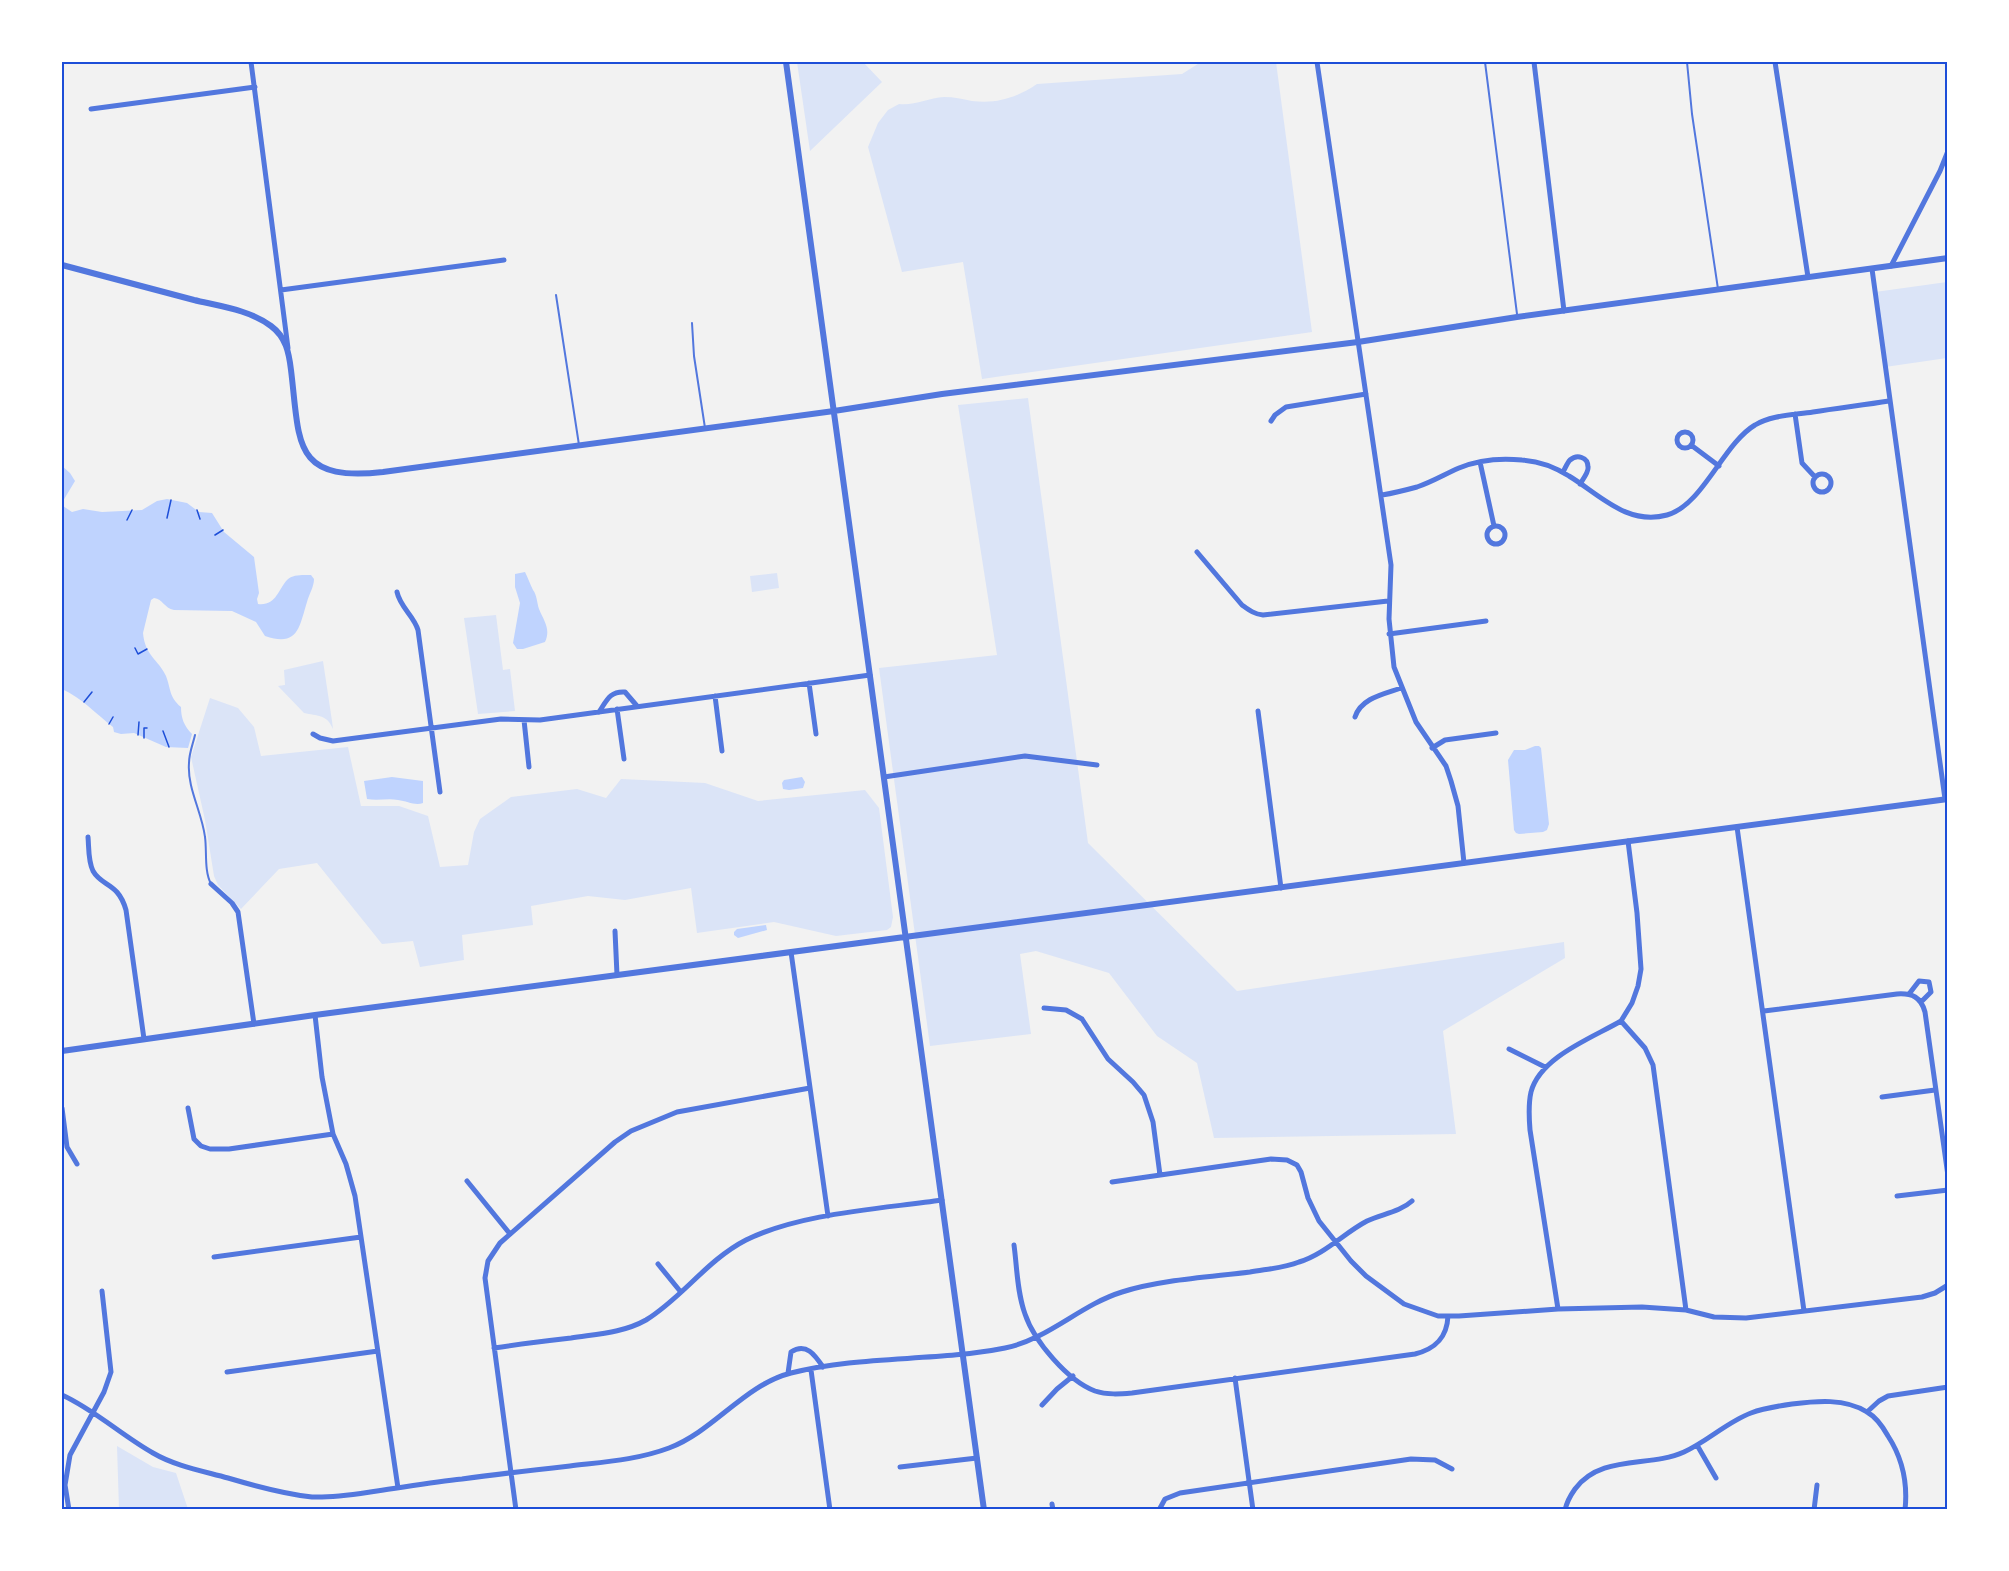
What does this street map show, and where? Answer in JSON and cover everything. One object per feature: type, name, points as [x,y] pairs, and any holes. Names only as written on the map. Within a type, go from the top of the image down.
[{"type":"street","points":[[251,62],[303,446],[306,454],[316,464],[334,471],[352,474],[834,411],[954,393],[1358,342],[1517,317],[1947,258]]},
{"type":"street","points":[[786,62],[984,1509]]},
{"type":"street","points":[[1317,62],[1391,565],[1388,601],[1389,634],[1394,667],[1416,722],[1446,766],[1455,793],[1464,863]]},
{"type":"street","points":[[1534,62],[1564,311]]},
{"type":"street","points":[[1775,62],[1808,278]]},
{"type":"street","points":[[91,109],[255,87]]},
{"type":"street","points":[[1891,266],[1940,171],[1947,151]]},
{"type":"street","points":[[281,290],[504,260]]},
{"type":"street","points":[[62,265],[257,318],[274,328],[284,341],[289,353]]},
{"type":"street","points":[[62,1051],[315,1015],[1946,799],[1872,269]]},
{"type":"street","points":[[1271,421],[1286,407],[1366,394]]},
{"type":"street","points":[[1382,495],[1418,487],[1461,467],[1480,462],[1503,459],[1522,460],[1541,463],[1563,472],[1607,504],[1620,510],[1644,517],[1666,516],[1685,506],[1740,437],[1755,425],[1770,419],[1795,414],[1889,401]]},
{"type":"street","points":[[1795,414],[1802,463],[1815,477]]},
{"type":"street","points":[[1692,445],[1719,466]]},
{"type":"street","points":[[1563,472],[1572,458],[1584,459],[1588,470],[1580,484]]},
{"type":"street","points":[[1480,462],[1494,526]]},
{"type":"street","points":[[1197,552],[1242,604],[1258,614],[1388,601]]},
{"type":"street","points":[[397,592],[418,630],[440,792]]},
{"type":"street","points":[[1389,634],[1486,621]]},
{"type":"street","points":[[313,734],[333,741],[501,719],[540,720],[870,675]]},
{"type":"street","points":[[809,683],[816,734]]},
{"type":"street","points":[[1355,717],[1357,710],[1364,703],[1401,688]]},
{"type":"street","points":[[599,712],[610,694],[618,692],[625,692],[637,706]]},
{"type":"street","points":[[715,696],[722,751]]},
{"type":"street","points":[[617,709],[624,759]]},
{"type":"street","points":[[1258,711],[1281,888]]},
{"type":"street","points":[[524,720],[529,767]]},
{"type":"street","points":[[1432,748],[1445,740],[1496,733]]},
{"type":"street","points":[[884,777],[1025,756],[1097,765]]},
{"type":"street","points":[[1737,827],[1804,1311]]},
{"type":"street","points":[[88,837],[90,862],[94,872],[118,891],[126,910],[144,1039]]},
{"type":"street","points":[[1558,1309],[1529,1118],[1531,1092],[1537,1076],[1545,1067],[1571,1049],[1621,1022],[1632,1003],[1641,969],[1628,841]]},
{"type":"street","points":[[211,884],[232,903],[238,912],[254,1024]]},
{"type":"street","points":[[615,931],[617,975]]},
{"type":"street","points":[[791,952],[828,1216]]},
{"type":"street","points":[[1912,995],[1919,981],[1929,982],[1931,992],[1921,1002]]},
{"type":"street","points":[[1764,1011],[1890,994],[1912,995],[1921,1002],[1925,1012],[1947,1176]]},
{"type":"street","points":[[1044,1008],[1066,1010],[1082,1019],[1108,1059],[1144,1095],[1153,1122],[1160,1175]]},
{"type":"street","points":[[315,1015],[322,1077],[333,1134],[351,1179],[362,1237],[398,1488]]},
{"type":"street","points":[[1621,1022],[1645,1048],[1653,1065],[1686,1310]]},
{"type":"street","points":[[1509,1049],[1545,1067]]},
{"type":"street","points":[[516,1509],[484,1278],[488,1261],[500,1243],[615,1142],[631,1131],[677,1112],[810,1088]]},
{"type":"street","points":[[1882,1097],[1935,1090]]},
{"type":"street","points":[[62,1108],[67,1147],[77,1164]]},
{"type":"street","points":[[188,1108],[194,1139],[201,1146],[210,1149],[333,1134]]},
{"type":"street","points":[[1112,1182],[1281,1159],[1290,1160],[1301,1170],[1308,1198],[1316,1215],[1335,1242],[1366,1276],[1404,1304],[1427,1313],[1448,1316],[1558,1309],[1642,1307],[1686,1310],[1727,1318],[1746,1318],[1907,1299],[1929,1295],[1946,1286]]},
{"type":"street","points":[[467,1181],[510,1234]]},
{"type":"street","points":[[1897,1196],[1947,1190]]},
{"type":"street","points":[[494,1348],[624,1330],[648,1318],[722,1256],[744,1241],[761,1234],[828,1216],[942,1200]]},
{"type":"street","points":[[62,1395],[93,1412],[155,1455],[242,1482],[291,1494],[315,1497],[611,1461],[668,1448],[699,1433],[741,1400],[772,1380],[788,1374],[823,1367],[963,1353],[1015,1345],[1037,1337],[1097,1302],[1123,1291],[1291,1265],[1306,1260],[1366,1222],[1403,1208],[1412,1201]]},
{"type":"street","points":[[214,1257],[362,1237]]},
{"type":"street","points":[[1014,1245],[1023,1308],[1037,1337],[1062,1367],[1073,1376],[1094,1390],[1114,1394],[1423,1352],[1436,1346],[1443,1336],[1448,1325],[1448,1316]]},
{"type":"street","points":[[658,1264],[680,1291]]},
{"type":"street","points":[[69,1509],[65,1485],[69,1461],[76,1443],[108,1385],[111,1372],[102,1291]]},
{"type":"street","points":[[788,1374],[791,1352],[800,1348],[810,1351],[823,1367]]},
{"type":"street","points":[[227,1372],[378,1351]]},
{"type":"street","points":[[811,1370],[830,1509]]},
{"type":"street","points":[[1042,1405],[1073,1376]]},
{"type":"street","points":[[1235,1378],[1253,1509]]},
{"type":"street","points":[[1867,1412],[1888,1396],[1947,1387]]},
{"type":"street","points":[[1565,1509],[1568,1500],[1582,1481],[1601,1469],[1669,1457],[1697,1445],[1744,1416],[1773,1407],[1829,1401],[1850,1405],[1867,1412],[1883,1427],[1901,1458],[1905,1476],[1905,1509]]},
{"type":"street","points":[[1697,1445],[1716,1478]]},
{"type":"street","points":[[900,1467],[977,1458]]},
{"type":"street","points":[[1159,1509],[1165,1499],[1180,1492],[1421,1458],[1435,1460],[1452,1469]]},
{"type":"street","points":[[1815,1509],[1817,1485]]},
{"type":"lane","points":[[1485,62],[1517,317]]},
{"type":"lane","points":[[1687,62],[1692,114],[1718,289]]},
{"type":"lane","points":[[556,295],[579,445]]},
{"type":"lane","points":[[692,323],[694,356],[705,428]]},
{"type":"lane","points":[[195,735],[189,768],[192,790],[203,824],[211,884]]},
{"type":"path","points":[[168,518],[171,500]]},
{"type":"path","points":[[127,520],[132,510]]},
{"type":"path","points":[[197,510],[200,519]]},
{"type":"path","points":[[214,535],[223,530]]},
{"type":"path","points":[[135,648],[138,654],[147,649]]},
{"type":"path","points":[[84,702],[92,692]]},
{"type":"path","points":[[109,724],[113,717]]},
{"type":"path","points":[[138,735],[139,722]]},
{"type":"path","points":[[144,738],[144,728],[147,728]]},
{"type":"path","points":[[163,731],[169,747]]},
{"type":"shaded area","points":[[797,62],[863,62],[882,82],[810,151]]},
{"type":"shaded area","points":[[1201,62],[1276,62],[1312,332],[982,379],[963,262],[902,272],[868,147],[878,123],[888,110],[899,104],[944,97],[981,102],[998,101],[1022,93],[1037,84],[1182,74]]},
{"type":"shaded area","points":[[1947,282],[1947,358],[1885,367],[1875,292]]},
{"type":"shaded area","points":[[1028,398],[1088,843],[1237,991],[1564,942],[1565,958],[1443,1031],[1456,1134],[1214,1138],[1197,1063],[1157,1036],[1109,973],[1036,951],[1020,954],[1031,1034],[930,1046],[879,668],[997,655],[958,405]]},
{"type":"shaded area","points":[[777,573],[779,588],[752,592],[750,576]]},
{"type":"shaded area","points":[[496,615],[503,670],[510,669],[515,711],[478,714],[464,618]]},
{"type":"shaded area","points":[[323,661],[333,729],[325,718],[304,713],[278,686],[285,685],[284,670]]},
{"type":"shaded area","points":[[210,698],[238,708],[254,727],[261,756],[348,747],[361,806],[399,806],[428,816],[440,867],[468,865],[474,832],[480,819],[511,797],[577,789],[606,798],[621,779],[705,783],[758,801],[865,790],[879,808],[893,917],[891,927],[887,930],[836,936],[774,922],[697,933],[691,888],[625,900],[588,896],[531,906],[533,925],[462,935],[464,960],[420,967],[413,941],[382,944],[317,863],[279,869],[241,909],[218,885],[214,876],[191,757]]},
{"type":"shaded area","points":[[117,1446],[153,1467],[176,1473],[188,1509],[119,1509]]},
{"type":"water","points":[[62,466],[75,481],[63,501],[63,506],[72,512],[83,509],[102,512],[142,510],[157,501],[167,499],[187,503],[199,512],[212,513],[224,532],[254,557],[259,593],[258,604],[273,600],[287,580],[292,577],[311,575],[314,579],[299,627],[291,637],[284,639],[265,636],[256,622],[232,611],[174,610],[157,599],[151,600],[143,633],[144,641],[149,652],[163,670],[172,696],[181,707],[184,722],[192,734],[188,748],[166,747],[134,733],[114,732],[113,727],[89,707],[62,689]]},
{"type":"water","points":[[525,572],[546,625],[547,637],[545,642],[517,649],[513,643],[520,603],[515,587],[515,574]]},
{"type":"water","points":[[1535,746],[1541,748],[1549,824],[1547,830],[1543,832],[1519,834],[1514,830],[1508,760],[1514,750],[1525,750]]},
{"type":"water","points":[[392,777],[423,781],[423,803],[414,804],[394,799],[367,799],[364,781]]},
{"type":"water","points":[[802,777],[805,782],[803,788],[783,789],[784,780]]},
{"type":"water","points":[[766,925],[767,930],[738,938],[734,935],[737,929]]}]
